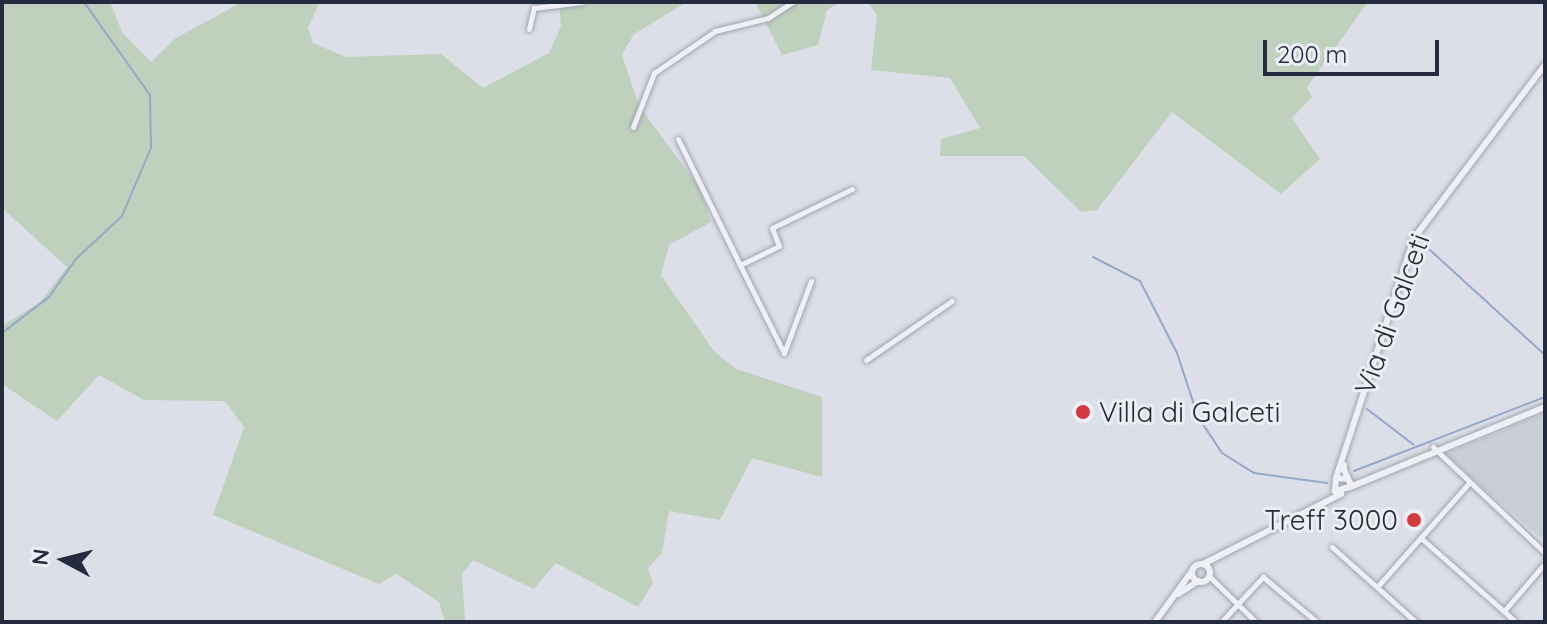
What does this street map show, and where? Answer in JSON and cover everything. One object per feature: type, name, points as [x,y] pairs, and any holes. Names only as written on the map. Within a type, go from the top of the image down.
[{"type":"street","points":[[529,29],[534,8],[582,2]]},
{"type":"street","points":[[633,127],[654,73],[715,31],[768,18],[793,2]]},
{"type":"street","name":"Via di Galceti","points":[[1323,502],[1344,457],[1414,238],[1545,65]]},
{"type":"street","points":[[678,139],[784,353],[811,281]]},
{"type":"street","points":[[740,265],[779,246],[772,228],[852,189]]},
{"type":"street","points":[[866,360],[952,301]]},
{"type":"street","points":[[1341,494],[1335,481],[1362,481],[1433,447],[1545,407]]},
{"type":"street","points":[[1433,447],[1545,553]]},
{"type":"street","name":"Via di Galceti","points":[[1344,457],[1349,482]]},
{"type":"street","points":[[1155,622],[1192,571],[1341,494],[1349,482]]},
{"type":"street","points":[[1377,587],[1469,483]]},
{"type":"street","points":[[1421,538],[1516,622]]},
{"type":"street","points":[[1332,547],[1416,622]]},
{"type":"street","points":[[1172,599],[1209,574],[1219,555]]},
{"type":"street","points":[[1504,611],[1545,563]]},
{"type":"street","points":[[1203,564],[1237,605],[1256,622]]},
{"type":"street","points":[[1192,571],[1198,581]]},
{"type":"street","points":[[1221,622],[1263,577],[1317,622]]},
{"type":"shaded area","points":[[1545,413],[1545,542],[1445,454]]},
{"type":"green space","points":[[2,2],[110,2],[122,32],[151,62],[176,38],[242,2],[320,2],[308,28],[313,43],[346,57],[441,54],[483,88],[549,53],[561,26],[559,2],[687,2],[634,34],[622,55],[639,106],[700,188],[711,222],[669,245],[661,275],[714,351],[736,369],[822,397],[822,477],[752,458],[720,520],[669,511],[662,553],[648,568],[653,583],[638,607],[556,563],[534,589],[473,560],[462,574],[465,622],[445,622],[439,602],[396,574],[379,584],[213,515],[244,427],[225,401],[144,400],[99,375],[57,421],[2,384],[2,326],[40,302],[67,267],[2,208]]},
{"type":"green space","points":[[755,2],[841,2],[827,10],[818,45],[782,55]]},
{"type":"green space","points":[[868,2],[1368,2],[1307,87],[1312,97],[1292,118],[1320,159],[1281,194],[1172,112],[1097,210],[1081,212],[1024,156],[940,156],[941,139],[980,128],[950,78],[871,70],[877,16]]},
{"type":"waterway","points":[[2,333],[49,297],[76,259],[122,216],[151,148],[150,95],[84,2]]},
{"type":"waterway","points":[[1419,240],[1545,355]]},
{"type":"waterway","points":[[1093,257],[1140,281],[1177,353],[1198,417],[1222,453],[1254,473],[1327,483]]},
{"type":"waterway","points":[[1354,471],[1545,397]]},
{"type":"waterway","points":[[1367,409],[1414,445]]},
{"type":"place","name":"Villa di Galceti","points":[[1083,412]]},
{"type":"place","name":"Treff 3000","points":[[1414,520]]}]
